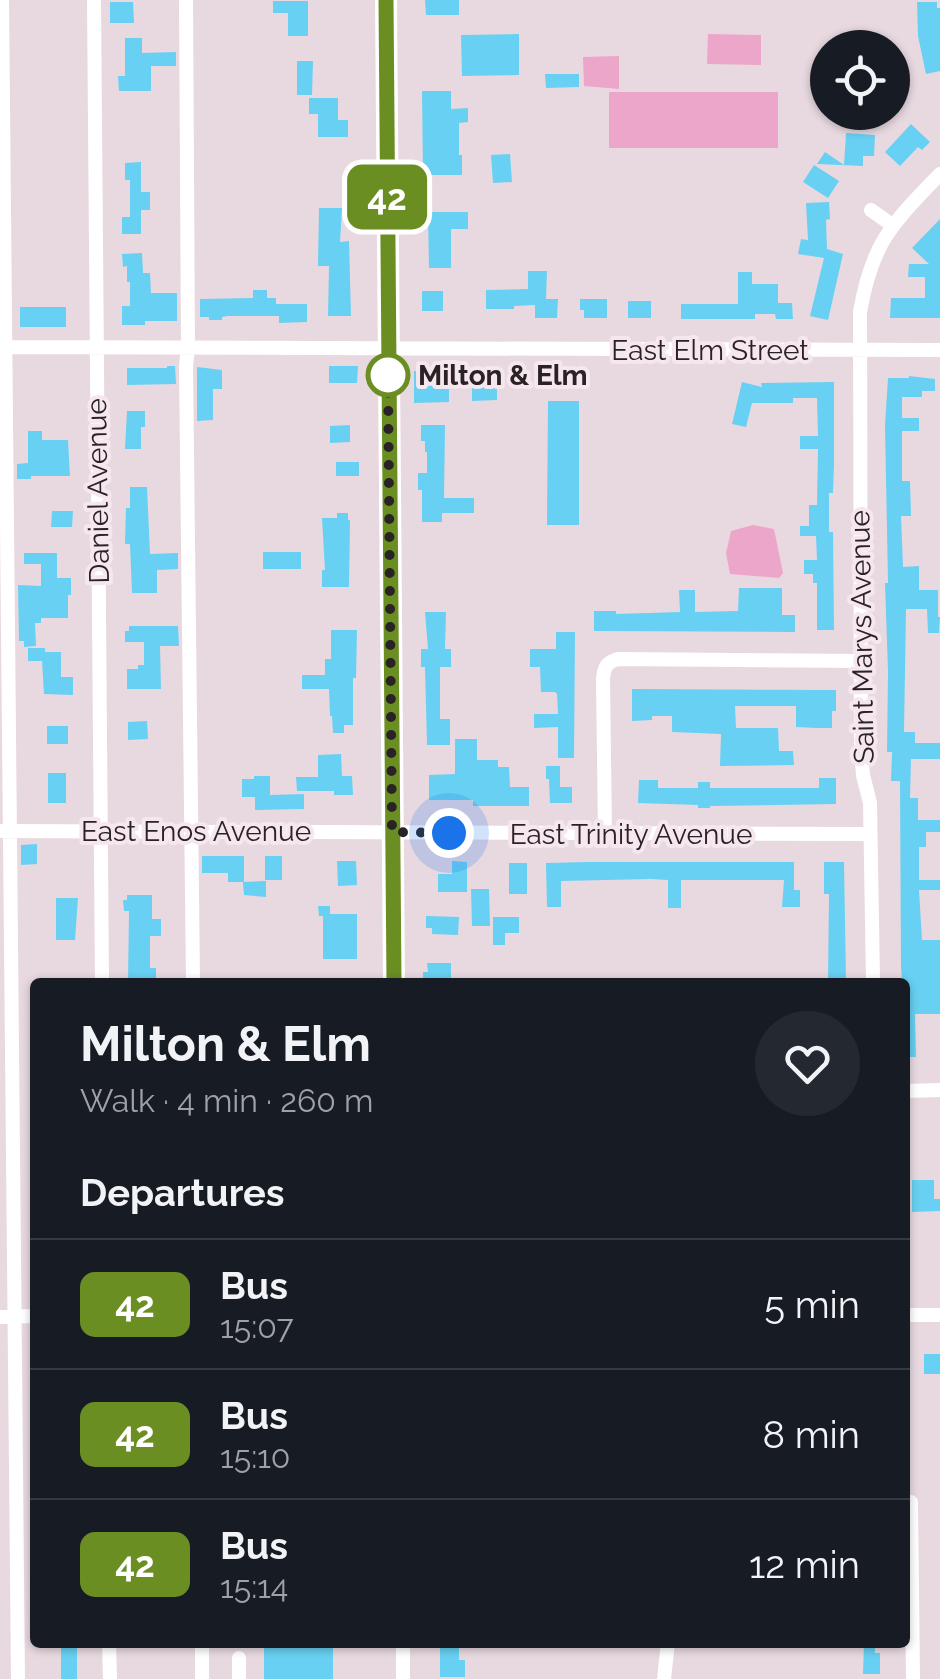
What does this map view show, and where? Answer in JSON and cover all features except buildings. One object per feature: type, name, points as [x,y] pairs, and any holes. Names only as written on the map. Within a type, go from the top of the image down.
[{"type":"street","points":[[2,0],[7,1317],[18,1679]]},
{"type":"street","name":"Daniel Avenue","points":[[94,0],[102,978]]},
{"type":"street","points":[[186,0],[193,978]]},
{"type":"street","points":[[386,0],[394,978]]},
{"type":"street","name":"Saint Marys Avenue","points":[[874,978],[870,803],[861,751],[860,312],[878,247],[892,225],[940,174]]},
{"type":"street","points":[[871,210],[892,225]]},
{"type":"street","name":"East Elm Street","points":[[3,347],[940,350]]},
{"type":"street","points":[[605,834],[603,678],[604,668],[611,661],[861,661]]},
{"type":"street","name":"East Enos Avenue","points":[[5,830],[392,832]]},
{"type":"street","name":"East Trinity Avenue","points":[[392,832],[870,834]]},
{"type":"street","points":[[910,1090],[940,1090]]},
{"type":"street","points":[[910,1315],[940,1315]]},
{"type":"street","points":[[911,1502],[913,1679]]},
{"type":"street","points":[[109,1648],[110,1679]]},
{"type":"street","points":[[202,1648],[202,1679]]},
{"type":"street","points":[[403,1648],[403,1679]]},
{"type":"street","points":[[664,1679],[667,1648]]},
{"type":"street","points":[[239,1658],[240,1679]]},
{"type":"shaded area","points":[[708,34],[761,35],[761,65],[707,64]]},
{"type":"shaded area","points":[[619,56],[619,89],[584,86],[583,57]]},
{"type":"shaded area","points":[[609,92],[778,92],[778,148],[609,148]]},
{"type":"shaded area","points":[[753,525],[774,529],[783,573],[779,578],[730,574],[726,553],[731,531]]},
{"type":"bus line","name":"42","points":[[386,0],[394,978]]},
{"type":"place","name":"Milton & Elm","points":[[388,375]]},
{"type":"route","points":[[388,375],[392,832],[449,833]]}]
